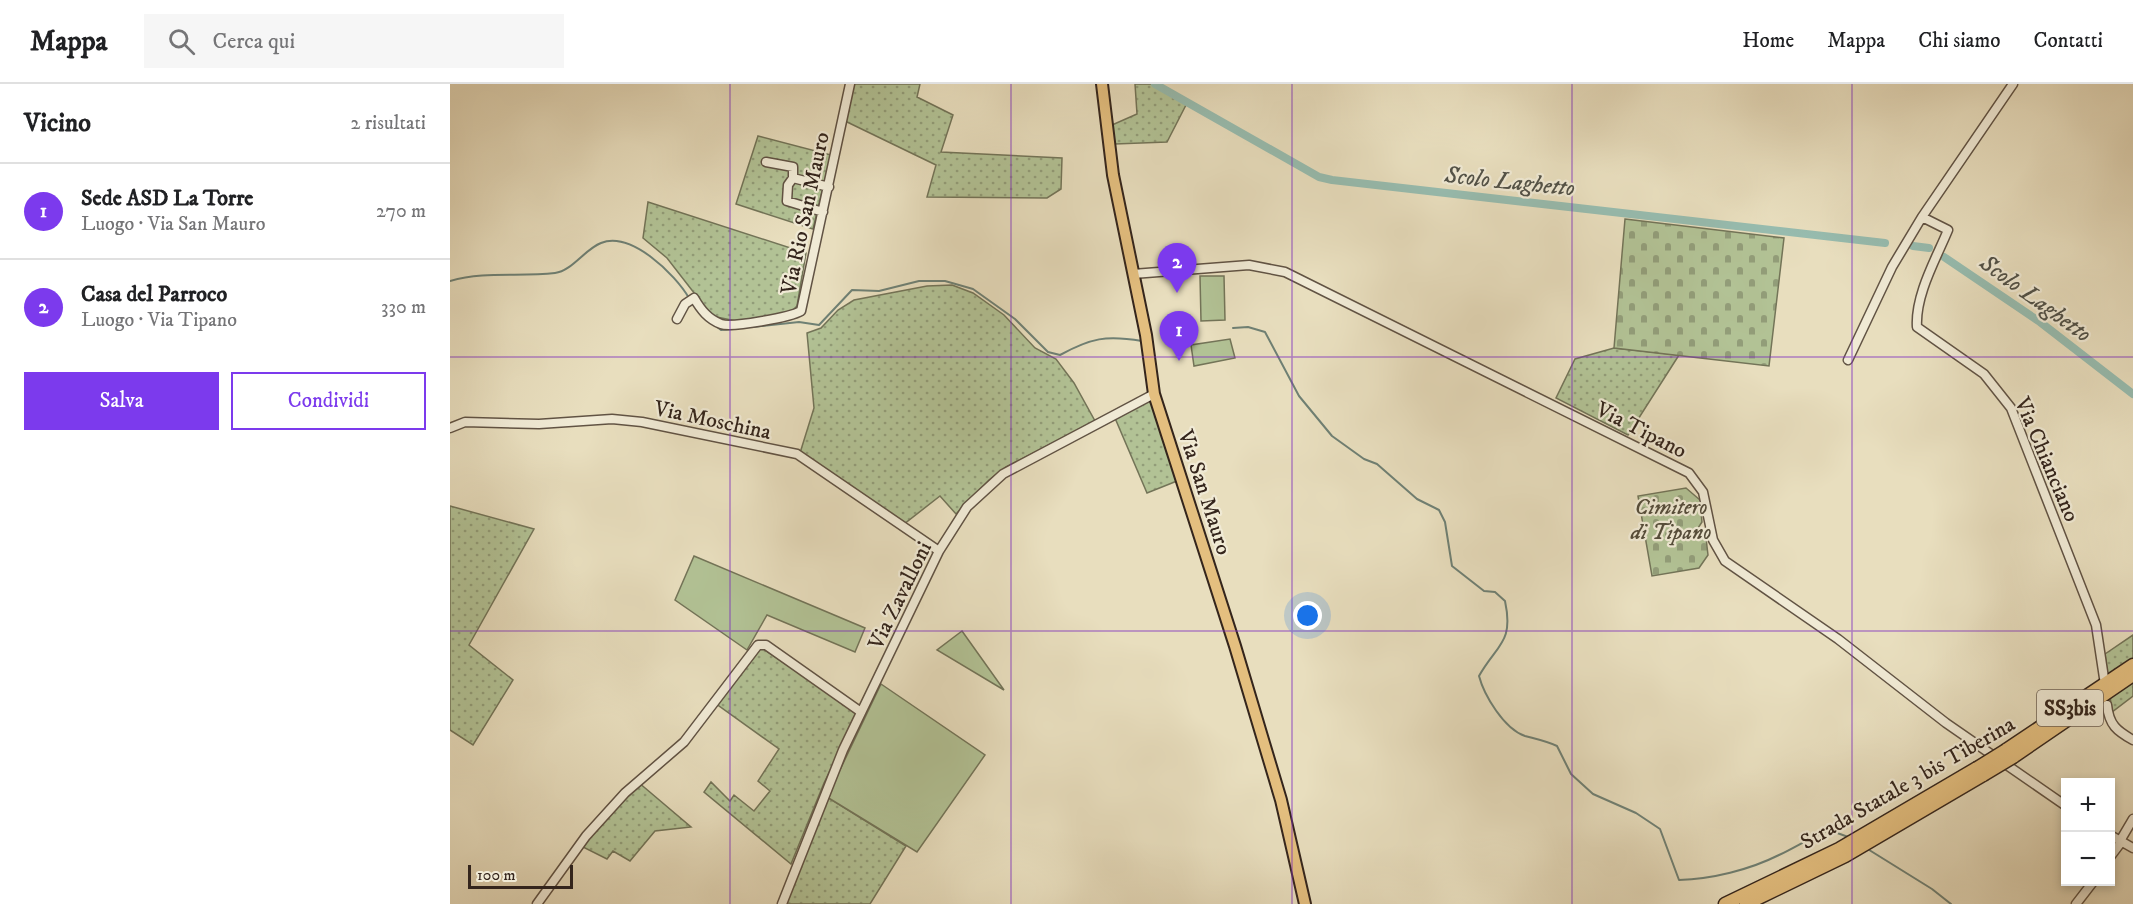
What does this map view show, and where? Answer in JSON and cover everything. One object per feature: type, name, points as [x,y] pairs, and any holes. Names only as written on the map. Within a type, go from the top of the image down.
[{"type":"highway","name":"Strada Statale 3 bis Tiberina","points":[[2009,754],[2133,665]]},
{"type":"highway","name":"Strada Statale 3 bis Tiberina","points":[[1746,904],[1871,837],[1980,772],[2133,675]]},
{"type":"highway","name":"Strada Statale 3 bis Tiberina","points":[[1725,904],[1842,853]]},
{"type":"main road","name":"Via San Mauro","points":[[1102,84],[1113,175],[1146,335],[1154,394],[1242,668],[1281,800],[1305,904]]},
{"type":"street","name":"Via Rio San Mauro","points":[[677,319],[685,304],[694,298],[704,314],[723,325],[791,317],[801,311],[850,84]]},
{"type":"street","points":[[1848,360],[1892,267],[1922,217],[2013,84]]},
{"type":"street","points":[[766,162],[793,167],[793,178],[788,185],[787,201],[823,212]]},
{"type":"street","points":[[793,178],[829,187]]},
{"type":"street","name":"Via Chianciano","points":[[1922,217],[1948,230],[1919,305],[1917,327],[1984,374],[2011,408],[2096,625],[2104,678]]},
{"type":"street","name":"Via Tipano","points":[[1133,274],[1248,265],[1285,272],[1689,473],[1703,492],[1713,540],[1725,561],[1838,639],[1946,723],[2061,803]]},
{"type":"street","name":"Via Zavalloni","points":[[782,904],[814,818],[861,712],[939,551],[967,507],[1003,474],[1154,394]]},
{"type":"street","name":"Via Moschina","points":[[450,428],[465,422],[540,424],[612,419],[642,422],[797,454],[939,551]]},
{"type":"street","points":[[537,904],[579,845],[625,793],[684,742],[758,645],[766,645],[861,712]]},
{"type":"street","points":[[2107,705],[2110,723],[2133,740]]},
{"type":"street","points":[[2115,850],[2133,819]]},
{"type":"street","points":[[2115,838],[2133,848]]},
{"type":"street","points":[[2076,904],[2090,886]]},
{"type":"green space","points":[[853,84],[920,84],[917,97],[953,115],[941,152],[1062,158],[1061,189],[1047,198],[927,197],[936,165],[845,121]]},
{"type":"green space","points":[[1135,84],[1159,84],[1188,101],[1167,142],[1115,144],[1112,125],[1137,114]]},
{"type":"green space","points":[[758,136],[831,155],[813,229],[736,204]]},
{"type":"green space","points":[[648,202],[806,253],[797,306],[790,313],[736,321],[712,316],[667,258],[643,238]]},
{"type":"green space","points":[[1625,219],[1784,238],[1769,366],[1614,348]]},
{"type":"green space","points":[[1200,276],[1224,276],[1225,320],[1201,321]]},
{"type":"green space","points":[[952,285],[973,293],[1004,315],[1035,348],[1056,359],[1074,383],[1095,421],[1006,467],[989,480],[956,514],[940,496],[904,524],[800,453],[814,408],[807,333],[821,328],[838,310],[854,300],[927,286]]},
{"type":"green space","points":[[1230,339],[1235,358],[1194,366],[1191,345]]},
{"type":"green space","points":[[1614,348],[1679,355],[1628,435],[1556,398],[1575,359]]},
{"type":"green space","points":[[1153,399],[1177,481],[1147,493],[1115,418]]},
{"type":"green space","name":"Cimitero di Tipano","points":[[1686,488],[1700,500],[1702,522],[1696,531],[1706,538],[1708,555],[1699,568],[1652,576],[1638,496]]},
{"type":"green space","points":[[450,506],[534,529],[469,645],[513,680],[473,745],[450,730]]},
{"type":"green space","points":[[694,556],[865,628],[855,652],[767,615],[747,650],[675,600]]},
{"type":"green space","points":[[962,631],[1004,690],[937,650]]},
{"type":"green space","points":[[2133,635],[2133,696],[2112,712],[2105,654]]},
{"type":"green space","points":[[759,646],[858,713],[824,783],[791,864],[704,792],[711,782],[730,801],[734,795],[754,811],[770,791],[758,781],[779,749],[715,703]]},
{"type":"green space","points":[[881,684],[985,755],[917,852],[827,797]]},
{"type":"green space","points":[[638,782],[691,827],[655,831],[630,861],[613,851],[607,859],[581,846]]},
{"type":"green space","points":[[827,797],[906,846],[870,904],[786,904]]},
{"type":"waterway","name":"Scolo Laghetto","points":[[1155,84],[1319,177],[1332,180],[1885,243]]},
{"type":"waterway","points":[[450,281],[489,275],[555,273],[567,268],[595,246],[613,241],[625,243],[651,257],[674,278],[689,298]]},
{"type":"waterway","name":"Scolo Laghetto","points":[[1913,246],[1929,248]]},
{"type":"waterway","name":"Scolo Laghetto","points":[[1944,257],[2040,322],[2133,394]]},
{"type":"waterway","points":[[752,327],[799,322],[819,325],[852,290],[879,291],[919,281],[945,281],[973,289],[1015,319],[1048,352],[1060,355],[1099,339],[1118,338],[1142,341]]},
{"type":"waterway","points":[[692,303],[703,317]]},
{"type":"waterway","points":[[715,325],[721,330],[734,329]]},
{"type":"waterway","points":[[1233,328],[1248,327],[1265,332],[1299,396],[1332,436],[1364,459],[1377,464],[1417,499],[1439,510],[1445,522],[1452,566],[1484,591],[1495,592],[1505,601],[1507,615],[1505,635],[1479,676],[1496,710],[1517,732],[1557,746],[1571,774],[1593,794],[1636,813],[1660,829],[1679,880],[1717,876],[1743,869],[1779,855],[1829,830],[1851,838]]},
{"type":"waterway","points":[[1866,848],[1932,889],[1951,904]]},
{"type":"place","name":"Casa del Parroco","points":[[1177,293]]},
{"type":"place","name":"Sede ASD La Torre","points":[[1179,361]]}]
